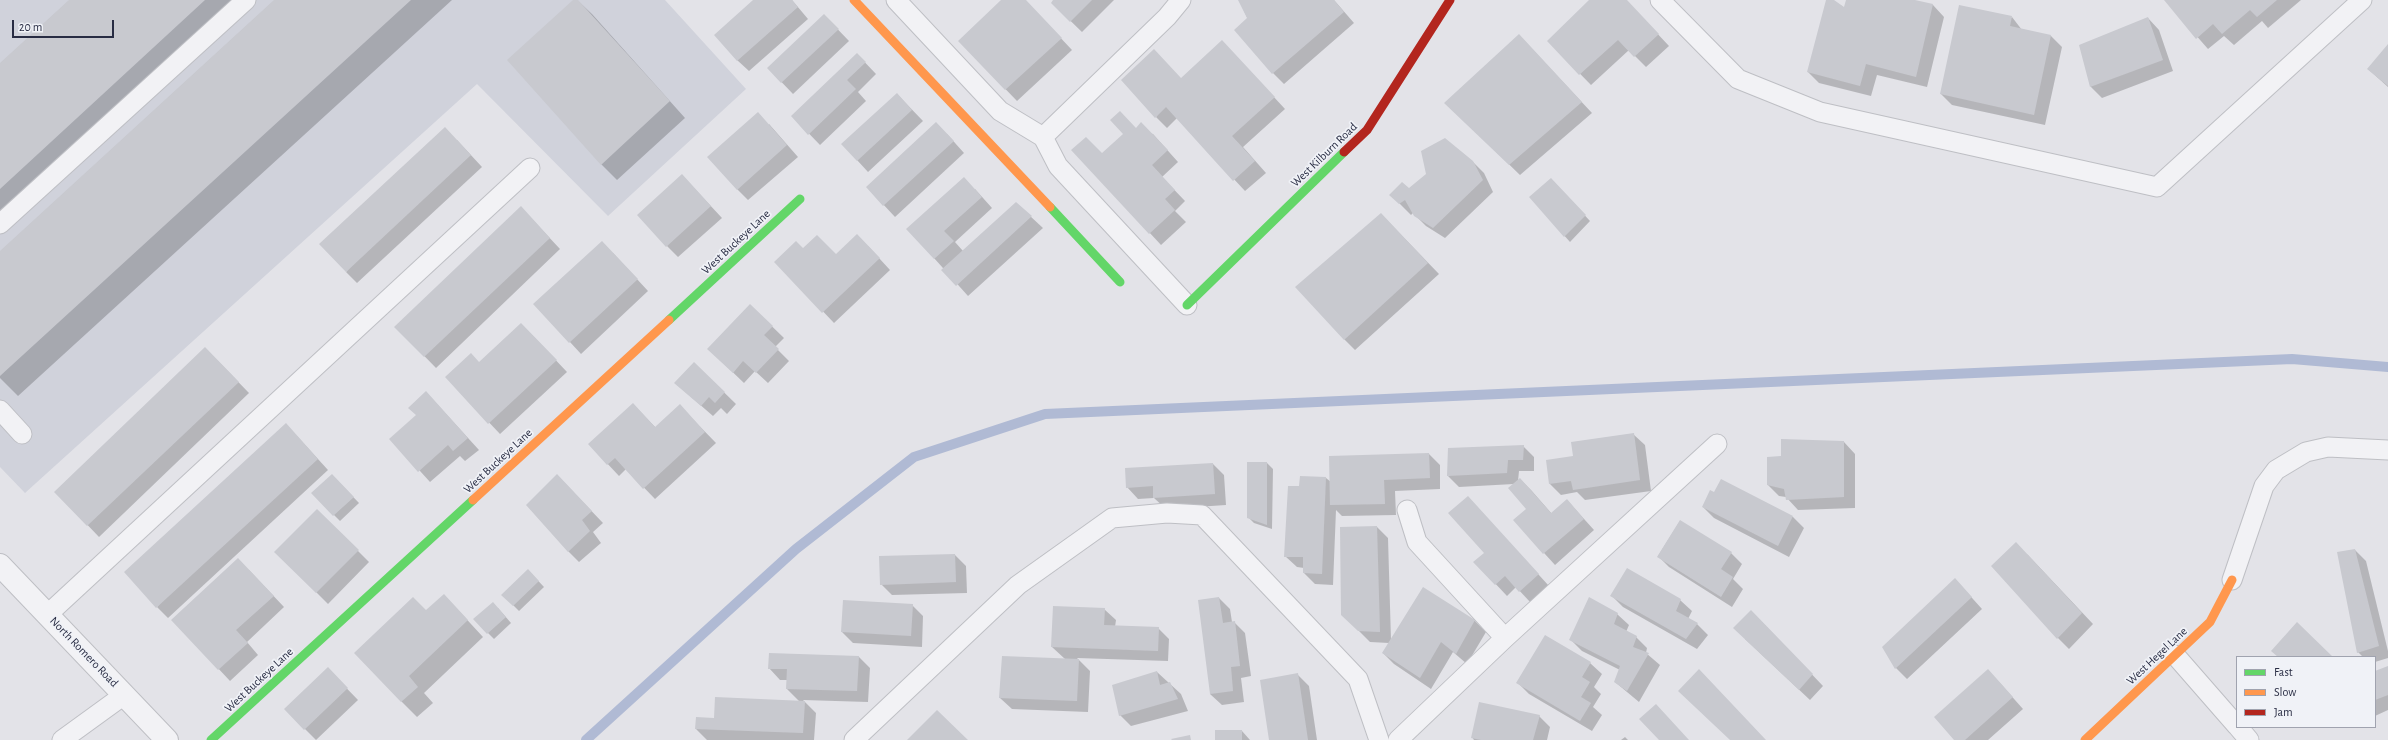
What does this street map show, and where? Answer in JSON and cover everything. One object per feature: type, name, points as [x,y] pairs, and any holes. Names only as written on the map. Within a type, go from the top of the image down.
[{"type":"street","points":[[854,0],[1120,282]]},
{"type":"street","name":"West Kilburn Road","points":[[1187,305],[1367,130],[1450,0]]},
{"type":"street","name":"West Buckeye Lane","points":[[211,740],[800,199]]},
{"type":"street","name":"North Romero Road","points":[[0,565],[167,740]]},
{"type":"street","name":"West Hegel Lane","points":[[2085,740],[2210,622],[2232,580]]},
{"type":"lane","points":[[0,224],[246,0]]},
{"type":"lane","points":[[896,0],[1000,111],[1043,137],[1058,166],[1187,305]]},
{"type":"lane","points":[[1043,137],[1168,17],[1181,0]]},
{"type":"lane","points":[[1660,0],[1738,79],[1820,112],[2157,187],[2362,0]]},
{"type":"lane","points":[[47,615],[530,168]]},
{"type":"lane","points":[[0,410],[22,434]]},
{"type":"lane","points":[[1398,740],[1506,638],[1717,444]]},
{"type":"lane","points":[[2232,580],[2264,486],[2276,470],[2306,452],[2328,446],[2388,450]]},
{"type":"lane","points":[[1407,510],[1417,542],[1506,638]]},
{"type":"lane","points":[[854,740],[1018,585],[1112,518],[1167,512],[1202,515],[1358,679],[1379,740]]},
{"type":"lane","points":[[2175,655],[2236,725]]},
{"type":"lane","points":[[62,740],[124,695]]},
{"type":"lane","points":[[2239,728],[2249,740]]},
{"type":"shaded area","points":[[0,0],[665,0],[746,89],[608,216],[477,84],[25,493],[0,467]]},
{"type":"building","points":[[69,0],[205,0],[0,189],[0,63]]},
{"type":"building","points":[[274,0],[411,0],[0,376],[0,251]]},
{"type":"building","points":[[573,0],[578,0],[670,101],[601,165],[507,60]]},
{"type":"building","points":[[753,0],[792,0],[798,7],[737,61],[714,35]]},
{"type":"building","points":[[1001,0],[1026,0],[1062,38],[1005,90],[958,41]]},
{"type":"building","points":[[1053,0],[1092,0],[1070,22],[1051,3]]},
{"type":"building","points":[[1238,0],[1334,0],[1344,12],[1272,74],[1234,30],[1247,18]]},
{"type":"building","points":[[1589,0],[1627,0],[1659,34],[1634,57],[1618,40],[1579,75],[1547,41]]},
{"type":"building","points":[[1826,0],[1834,0],[1844,7],[1846,0],[1915,0],[1933,4],[1916,77],[1866,64],[1860,86],[1807,72]]},
{"type":"building","points":[[2164,0],[2277,0],[2257,17],[2250,10],[2222,34],[2213,24],[2196,39]]},
{"type":"building","points":[[1959,5],[2012,16],[2010,26],[2051,35],[2034,115],[1940,94]]},
{"type":"building","points":[[824,14],[839,29],[781,83],[767,68]]},
{"type":"building","points":[[2148,17],[2163,60],[2090,87],[2079,45]]},
{"type":"building","points":[[1519,34],[1582,102],[1509,165],[1444,103]]},
{"type":"building","points":[[1222,40],[1275,97],[1232,136],[1255,161],[1233,181],[1166,107],[1155,118],[1121,80],[1154,49],[1181,78]]},
{"type":"building","points":[[2388,44],[2388,86],[2367,69]]},
{"type":"building","points":[[857,53],[866,62],[847,80],[856,89],[808,135],[791,116]]},
{"type":"building","points":[[897,93],[912,110],[857,161],[841,144]]},
{"type":"building","points":[[1120,111],[1136,128],[1141,122],[1168,150],[1152,165],[1175,190],[1165,199],[1175,210],[1149,234],[1071,150],[1086,137],[1102,153],[1123,134],[1110,120]]},
{"type":"building","points":[[758,112],[787,145],[737,190],[707,157]]},
{"type":"building","points":[[936,122],[954,141],[883,206],[866,187]]},
{"type":"building","points":[[445,127],[471,155],[346,272],[319,244]]},
{"type":"building","points":[[1445,138],[1473,161],[1483,180],[1433,228],[1414,216],[1405,200],[1399,204],[1389,195],[1402,182],[1409,188],[1426,174],[1421,151]]},
{"type":"building","points":[[682,174],[711,206],[666,247],[637,215]]},
{"type":"building","points":[[964,177],[982,197],[944,231],[954,241],[934,259],[906,229]]},
{"type":"building","points":[[1551,178],[1586,215],[1564,237],[1529,197]]},
{"type":"building","points":[[1016,202],[1032,216],[956,286],[941,270]]},
{"type":"building","points":[[521,206],[550,238],[424,357],[394,327]]},
{"type":"building","points":[[1381,213],[1428,263],[1344,340],[1295,287]]},
{"type":"building","points":[[857,234],[880,258],[822,313],[774,262],[796,241],[803,248],[817,235],[836,254]]},
{"type":"building","points":[[602,241],[638,279],[569,343],[533,304]]},
{"type":"building","points":[[750,304],[773,326],[764,335],[779,349],[756,373],[743,361],[733,373],[707,349]]},
{"type":"building","points":[[521,323],[557,360],[488,424],[445,377],[471,353],[479,362]]},
{"type":"building","points":[[205,347],[239,382],[87,526],[54,492]]},
{"type":"building","points":[[694,362],[725,392],[715,403],[709,397],[701,406],[674,383]]},
{"type":"building","points":[[426,391],[468,438],[453,451],[448,445],[418,472],[389,439],[416,415],[408,408]]},
{"type":"building","points":[[633,403],[655,427],[680,404],[705,432],[643,489],[615,458],[607,465],[588,444]]},
{"type":"building","points":[[286,423],[318,459],[156,608],[124,572]]},
{"type":"building","points":[[1634,433],[1640,480],[1573,490],[1571,481],[1549,484],[1546,460],[1573,456],[1571,442]]},
{"type":"building","points":[[1781,439],[1844,441],[1844,497],[1786,500],[1784,489],[1767,485],[1767,457],[1781,456]]},
{"type":"building","points":[[1524,445],[1523,460],[1508,460],[1507,473],[1447,476],[1448,448]]},
{"type":"building","points":[[1429,453],[1430,478],[1384,480],[1385,504],[1330,505],[1329,456]]},
{"type":"building","points":[[1247,462],[1267,462],[1267,525],[1247,518]]},
{"type":"building","points":[[1213,463],[1215,494],[1153,498],[1153,486],[1126,488],[1125,468]]},
{"type":"building","points":[[332,474],[354,497],[333,516],[311,493]]},
{"type":"building","points":[[557,474],[592,511],[582,520],[590,531],[568,552],[526,505]]},
{"type":"building","points":[[1300,476],[1326,477],[1322,574],[1303,573],[1303,557],[1284,557],[1288,486],[1299,486]]},
{"type":"building","points":[[1520,478],[1551,513],[1567,499],[1584,519],[1543,554],[1513,520],[1526,509],[1508,488]]},
{"type":"building","points":[[1721,479],[1793,516],[1778,546],[1702,507],[1710,490],[1714,492]]},
{"type":"building","points":[[1468,496],[1539,574],[1519,592],[1505,576],[1495,585],[1473,562],[1484,553],[1448,513]]},
{"type":"building","points":[[317,509],[359,550],[316,593],[274,552]]},
{"type":"building","points":[[1680,520],[1732,552],[1721,569],[1733,577],[1721,597],[1657,557]]},
{"type":"building","points":[[1377,526],[1380,632],[1358,631],[1341,615],[1340,527]]},
{"type":"building","points":[[2016,542],[2082,613],[2057,639],[1991,566]]},
{"type":"building","points":[[2355,549],[2379,646],[2357,653],[2337,552]]},
{"type":"building","points":[[955,554],[956,582],[880,585],[879,556]]},
{"type":"building","points":[[238,558],[274,596],[236,630],[248,643],[218,670],[171,620]]},
{"type":"building","points":[[1627,568],[1681,599],[1676,611],[1698,623],[1686,639],[1610,596]]},
{"type":"building","points":[[528,569],[539,581],[513,606],[501,595]]},
{"type":"building","points":[[1955,578],[1972,597],[1895,669],[1882,647]]},
{"type":"building","points":[[1423,587],[1475,620],[1456,654],[1441,642],[1420,678],[1382,653]]},
{"type":"building","points":[[444,594],[468,620],[409,676],[418,687],[401,702],[354,653],[413,597],[426,610]]},
{"type":"building","points":[[1219,597],[1223,623],[1235,621],[1240,666],[1231,667],[1233,691],[1210,694],[1198,600]]},
{"type":"building","points":[[1589,597],[1618,613],[1614,624],[1637,636],[1633,647],[1649,653],[1627,691],[1614,682],[1620,666],[1569,640]]},
{"type":"building","points":[[843,600],[913,604],[911,636],[841,632]]},
{"type":"building","points":[[493,602],[506,617],[487,634],[473,619]]},
{"type":"building","points":[[1053,606],[1105,608],[1104,625],[1159,627],[1158,651],[1051,647]]},
{"type":"building","points":[[1751,610],[1813,674],[1799,690],[1733,628]]},
{"type":"building","points":[[2297,622],[2332,656],[2277,656],[2271,651]]},
{"type":"building","points":[[1545,635],[1591,662],[1582,677],[1590,682],[1581,697],[1591,703],[1580,721],[1516,683]]},
{"type":"building","points":[[769,653],[859,656],[857,691],[786,689],[787,669],[768,669]]},
{"type":"building","points":[[1002,656],[1079,659],[1077,701],[999,698]]},
{"type":"building","points":[[2388,666],[2388,695],[2376,700],[2376,671]]},
{"type":"building","points":[[328,667],[348,688],[304,730],[284,709]]},
{"type":"building","points":[[1699,669],[1766,740],[1730,740],[1678,691]]},
{"type":"building","points":[[1988,669],[2013,697],[1965,740],[1954,740],[1934,717]]},
{"type":"building","points":[[1157,671],[1160,685],[1170,682],[1178,699],[1119,716],[1112,685]]},
{"type":"building","points":[[1298,673],[1308,740],[1269,740],[1260,680]]},
{"type":"building","points":[[715,697],[805,701],[803,733],[695,729],[696,717],[714,718]]},
{"type":"building","points":[[1479,702],[1540,715],[1533,740],[1481,740],[1471,738]]},
{"type":"building","points":[[1656,704],[1689,740],[1659,740],[1639,719]]},
{"type":"building","points":[[937,710],[968,740],[907,740]]},
{"type":"building","points":[[1215,730],[1242,730],[1242,740],[1215,740]]},
{"type":"building","points":[[1190,735],[1191,740],[1171,739]]},
{"type":"waterway","points":[[586,740],[796,549],[914,457],[1045,414],[2292,359],[2388,367]]},
{"type":"traffic: fast","points":[[1187,305],[1344,152]]},
{"type":"traffic: fast","points":[[669,320],[800,199]]},
{"type":"traffic: fast","points":[[1050,207],[1120,282]]},
{"type":"traffic: fast","points":[[211,740],[473,500]]},
{"type":"traffic: slow","points":[[854,0],[1050,207]]},
{"type":"traffic: slow","points":[[473,500],[669,320]]},
{"type":"traffic: slow","points":[[2085,740],[2210,622],[2232,580]]},
{"type":"traffic: jam","points":[[1344,152],[1367,130],[1450,0]]}]
